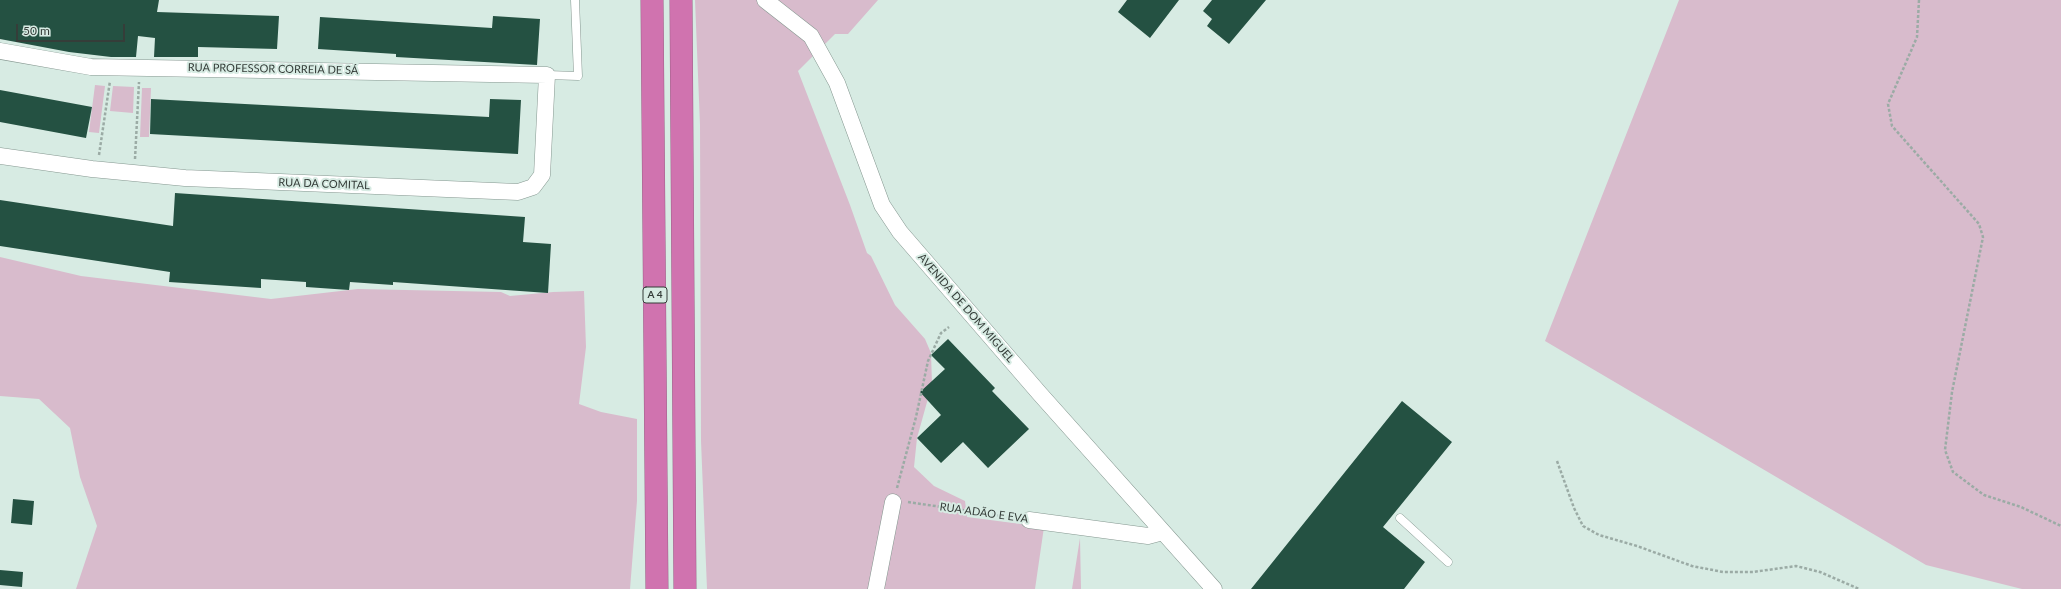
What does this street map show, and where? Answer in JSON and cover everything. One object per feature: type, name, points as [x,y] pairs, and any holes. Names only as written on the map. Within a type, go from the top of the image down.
[{"type":"highway","name":"A 4","points":[[652,0],[657,589]]},
{"type":"highway","name":"A 4","points":[[681,0],[685,589]]},
{"type":"street","name":"AVENIDA DE DOM MIGUEL","points":[[765,0],[811,36],[837,83],[882,205],[900,232],[1214,589]]},
{"type":"street","name":"RUA PROFESSOR CORREIA DE SÁ","points":[[0,51],[91,67],[547,75]]},
{"type":"street","name":"RUA DA COMITAL","points":[[0,156],[98,170],[184,178],[518,192],[533,187],[542,175],[547,75]]},
{"type":"street","points":[[876,589],[894,502]]},
{"type":"street","name":"RUA ADÃO E EVA","points":[[1029,520],[1148,536],[1163,532]]},
{"type":"lane","points":[[547,75],[578,76],[575,0]]},
{"type":"lane","points":[[1400,518],[1448,562]]},
{"type":"path","points":[[1919,0],[1917,37],[1888,104],[1892,126],[1979,224],[1983,237],[1952,392],[1945,450],[1953,472],[1984,495],[2021,508],[2061,526]]},
{"type":"path","points":[[98,170],[111,67]]},
{"type":"path","points":[[134,174],[140,67]]},
{"type":"path","points":[[894,502],[916,417],[928,361],[941,333],[949,327]]},
{"type":"path","points":[[1557,461],[1574,508],[1583,526],[1599,536],[1637,546],[1692,566],[1723,572],[1753,572],[1796,566],[1820,572],[1859,589]]},
{"type":"path","name":"RUA ADÃO E EVA","points":[[894,502],[902,501],[1029,520]]},
{"type":"shaded area","points":[[695,0],[878,0],[848,34],[835,34],[798,71],[867,253],[871,256],[895,305],[925,339],[931,353],[932,384],[917,438],[914,467],[934,486],[965,501],[967,517],[1044,527],[1035,589],[707,589],[701,441],[700,125]]},
{"type":"shaded area","points":[[1679,0],[2061,0],[2061,589],[2022,589],[1926,565],[1545,341]]},
{"type":"shaded area","points":[[95,85],[105,86],[99,133],[89,132]]},
{"type":"shaded area","points":[[113,86],[134,87],[133,113],[110,111]]},
{"type":"shaded area","points":[[142,88],[151,88],[149,137],[140,137]]},
{"type":"shaded area","points":[[0,257],[81,276],[271,299],[358,289],[501,292],[510,296],[584,291],[586,347],[579,404],[601,412],[637,419],[637,501],[630,589],[76,589],[97,526],[80,477],[70,428],[39,399],[0,396]]},
{"type":"shaded area","points":[[1080,538],[1081,589],[1072,589]]},
{"type":"building","points":[[0,0],[159,0],[157,12],[279,16],[277,49],[198,47],[198,57],[154,57],[155,38],[138,36],[136,57],[111,57],[69,52],[0,39]]},
{"type":"building","points":[[1127,0],[1179,0],[1150,38],[1118,12]]},
{"type":"building","points":[[1212,0],[1266,0],[1229,44],[1207,26],[1212,19],[1203,11]]},
{"type":"building","points":[[493,16],[540,19],[537,65],[396,57],[396,54],[318,49],[320,17],[492,28]]},
{"type":"building","points":[[0,90],[92,107],[86,138],[0,122]]},
{"type":"building","points":[[151,99],[489,117],[490,99],[521,100],[518,154],[150,134]]},
{"type":"building","points":[[175,193],[525,217],[523,242],[551,244],[548,293],[393,282],[393,285],[350,282],[349,290],[306,287],[306,282],[261,279],[261,288],[169,282],[170,272],[0,246],[0,200],[173,226]]},
{"type":"building","points":[[948,339],[995,388],[992,391],[1029,429],[988,468],[963,442],[941,463],[917,438],[941,415],[920,392],[945,369],[931,355]]},
{"type":"building","points":[[1402,401],[1452,442],[1383,527],[1425,562],[1404,589],[1251,589]]},
{"type":"building","points":[[13,499],[34,501],[32,525],[11,523]]},
{"type":"building","points":[[0,570],[23,572],[22,587],[0,585]]}]
